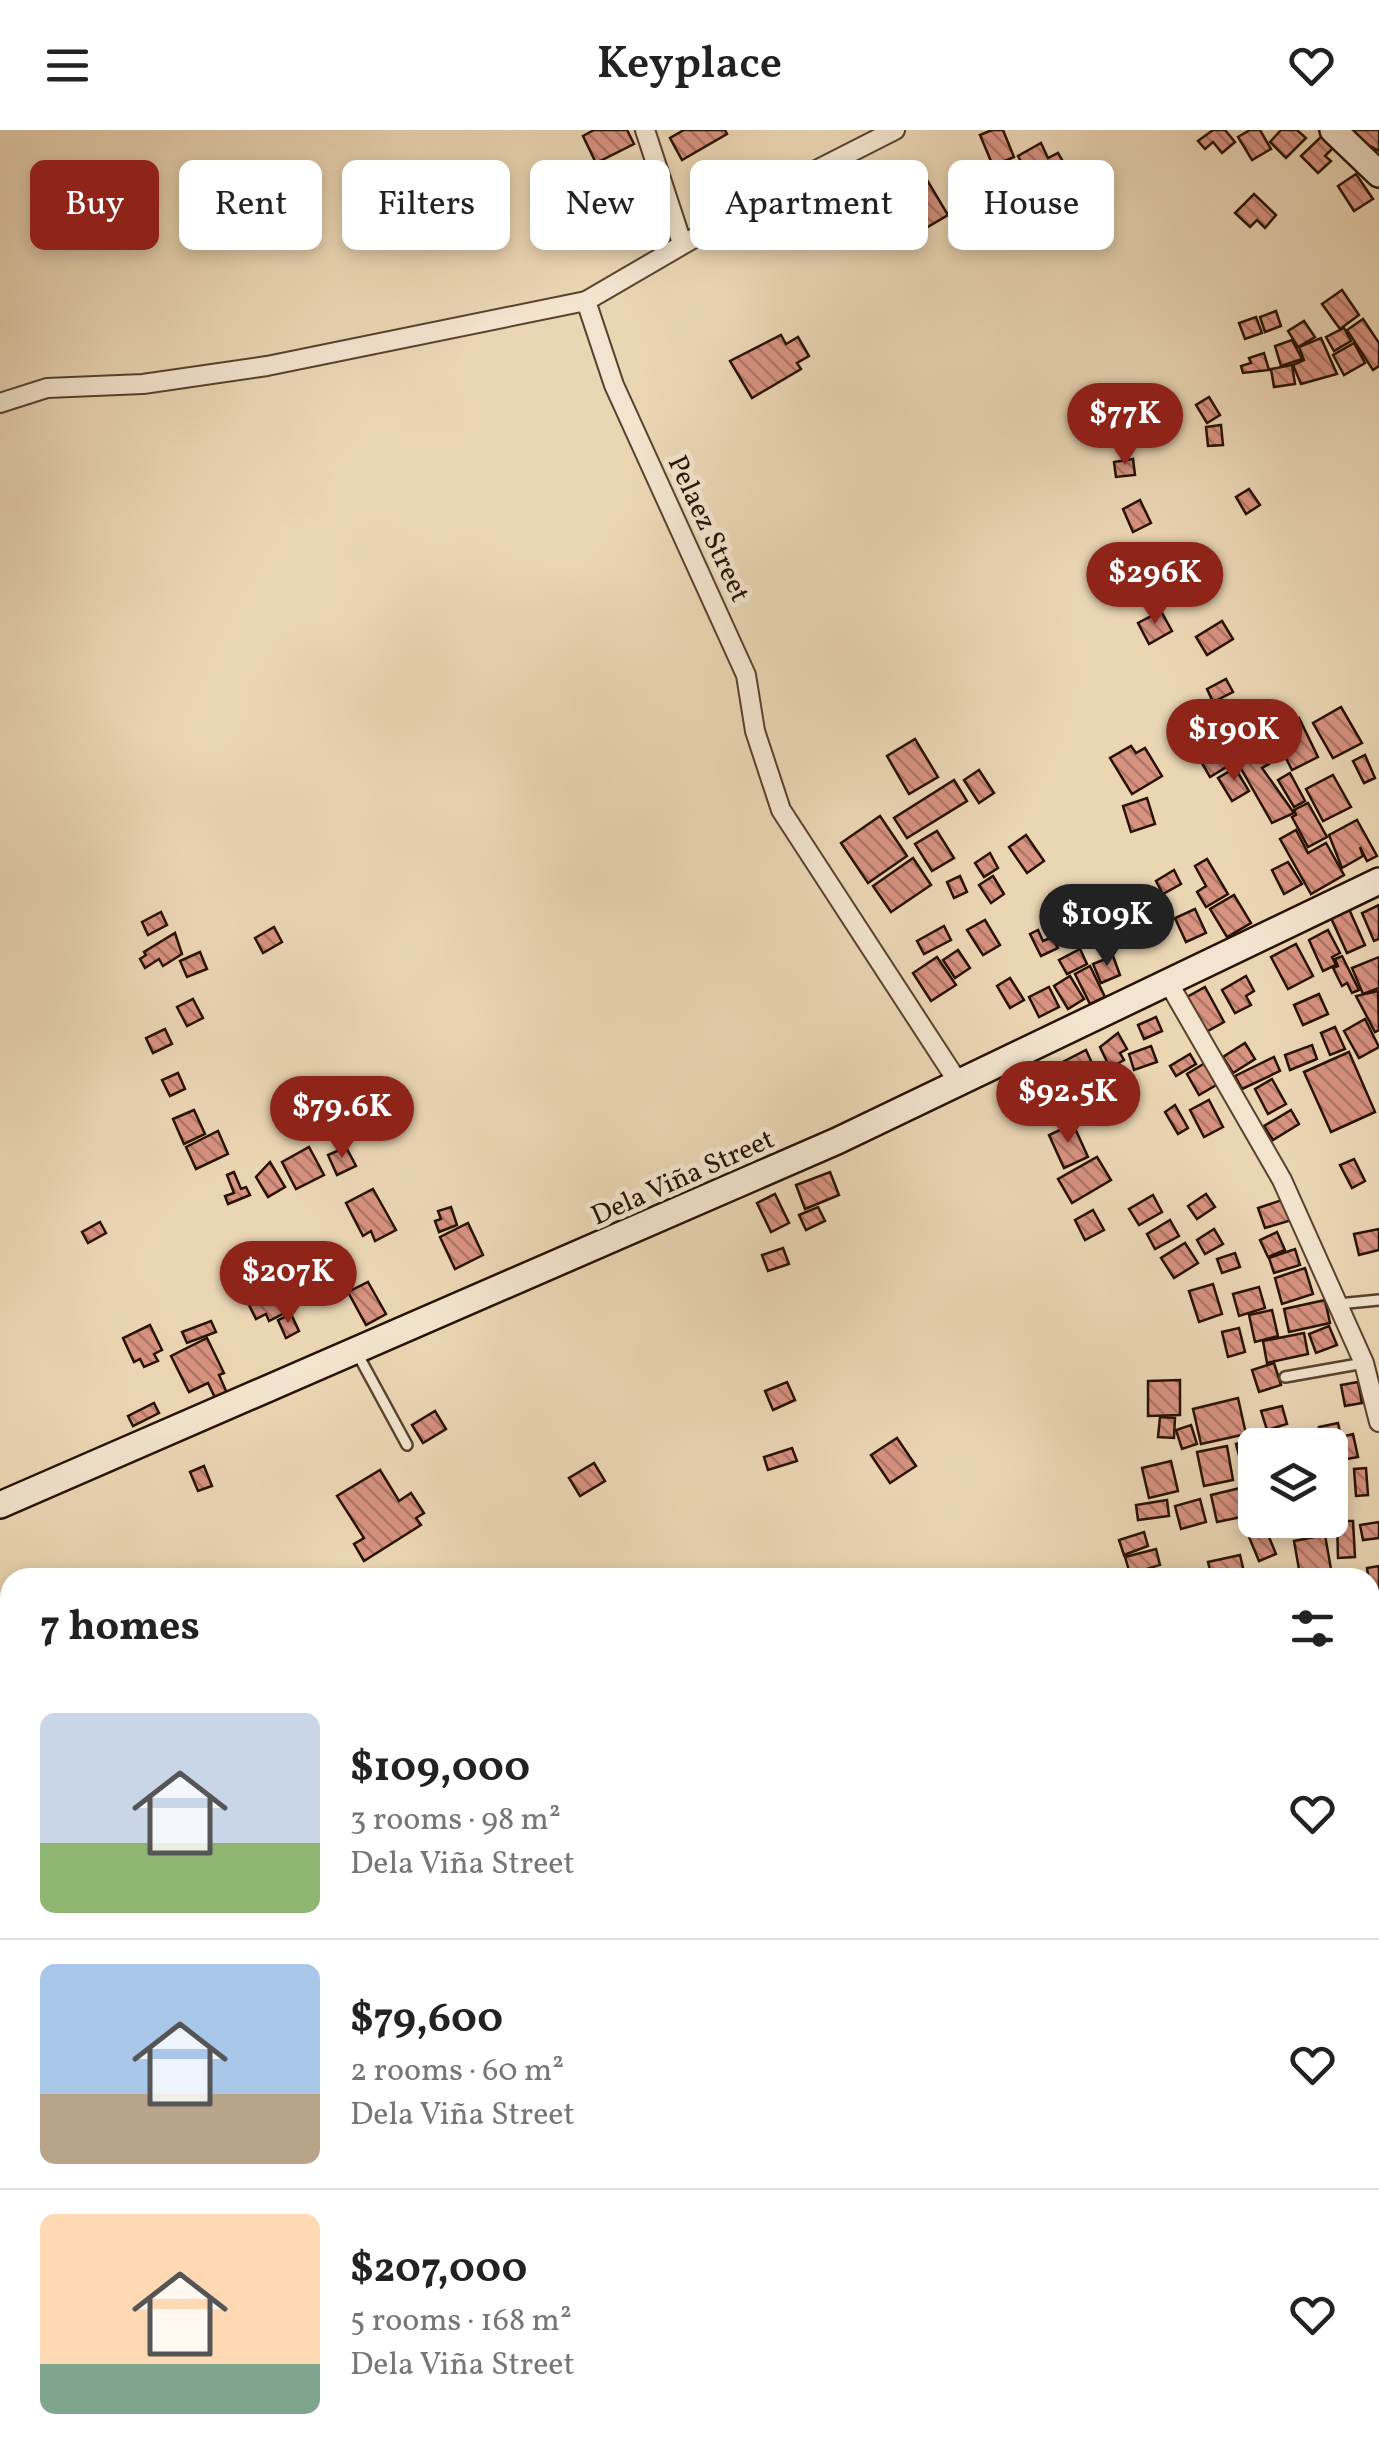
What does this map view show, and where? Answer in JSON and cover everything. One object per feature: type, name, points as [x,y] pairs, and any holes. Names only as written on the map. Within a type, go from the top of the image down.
[{"type":"street","points":[[646,130],[682,243]]},
{"type":"street","points":[[0,403],[47,388],[142,384],[267,366],[586,301],[682,243],[895,130]]},
{"type":"street","points":[[1333,130],[1379,174]]},
{"type":"street","name":"Pelaez Street","points":[[586,301],[614,385],[746,675],[756,731],[781,810],[958,1082]]},
{"type":"street","name":"Dela Viña Street","points":[[0,1505],[838,1141],[1379,881]]},
{"type":"street","points":[[1168,982],[1282,1180],[1377,1391],[1379,1422]]},
{"type":"lane","points":[[1338,1304],[1379,1300]]},
{"type":"lane","points":[[355,1350],[407,1445]]},
{"type":"lane","points":[[1285,1377],[1364,1363]]},
{"type":"building","points":[[594,130],[627,130],[634,144],[595,160],[583,136]]},
{"type":"building","points":[[684,130],[725,130],[727,134],[682,160],[670,138]]},
{"type":"building","points":[[1003,130],[1014,157],[990,160],[980,135]]},
{"type":"building","points":[[1213,130],[1225,130],[1235,142],[1222,153],[1213,142],[1205,149],[1198,141]]},
{"type":"building","points":[[1250,130],[1260,130],[1271,149],[1252,160],[1238,137]]},
{"type":"building","points":[[1281,130],[1297,130],[1306,138],[1286,158],[1270,142]]},
{"type":"building","points":[[1340,130],[1379,130],[1379,151]]},
{"type":"building","points":[[1323,135],[1334,147],[1325,156],[1331,161],[1318,173],[1301,156]]},
{"type":"building","points":[[1041,143],[1048,158],[1058,153],[1062,160],[1020,160],[1018,156]]},
{"type":"building","points":[[1356,174],[1373,199],[1354,211],[1338,186]]},
{"type":"building","points":[[928,182],[948,215],[928,227]]},
{"type":"building","points":[[1254,194],[1276,215],[1265,228],[1257,220],[1250,227],[1235,213]]},
{"type":"building","points":[[1342,290],[1359,315],[1340,329],[1322,304]]},
{"type":"building","points":[[1276,311],[1281,326],[1265,332],[1260,317]]},
{"type":"building","points":[[1256,317],[1262,333],[1245,339],[1239,323]]},
{"type":"building","points":[[1363,319],[1379,343],[1379,366],[1373,370],[1347,330]]},
{"type":"building","points":[[1304,321],[1315,337],[1298,347],[1288,331]]},
{"type":"building","points":[[1344,328],[1351,341],[1334,351],[1326,337]]},
{"type":"building","points":[[781,335],[786,344],[798,337],[809,356],[797,363],[801,369],[752,398],[730,361]]},
{"type":"building","points":[[1321,338],[1337,374],[1301,384],[1293,365],[1304,360],[1299,347]]},
{"type":"building","points":[[1292,340],[1302,359],[1281,366],[1275,346]]},
{"type":"building","points":[[1354,343],[1365,363],[1344,375],[1333,355]]},
{"type":"building","points":[[1264,353],[1269,370],[1243,373],[1241,366],[1251,363],[1249,358]]},
{"type":"building","points":[[1292,365],[1295,384],[1274,387],[1271,369]]},
{"type":"building","points":[[1209,397],[1220,415],[1207,423],[1196,405]]},
{"type":"building","points":[[1139,417],[1144,431],[1126,439],[1120,425]]},
{"type":"building","points":[[1221,425],[1223,445],[1208,446],[1206,427]]},
{"type":"building","points":[[1133,459],[1135,475],[1116,477],[1114,462]]},
{"type":"building","points":[[1249,489],[1260,505],[1246,514],[1236,497]]},
{"type":"building","points":[[1140,500],[1151,523],[1133,532],[1123,509]]},
{"type":"building","points":[[1164,545],[1175,567],[1159,574],[1149,552]]},
{"type":"building","points":[[1161,611],[1172,631],[1149,644],[1138,623]]},
{"type":"building","points":[[1222,621],[1233,639],[1207,655],[1196,637]]},
{"type":"building","points":[[1226,679],[1233,692],[1213,702],[1207,689]]},
{"type":"building","points":[[1341,707],[1362,743],[1333,758],[1313,723]]},
{"type":"building","points":[[1210,709],[1220,724],[1206,733],[1196,717]]},
{"type":"building","points":[[1239,713],[1247,729],[1230,737],[1222,721]]},
{"type":"building","points":[[1299,718],[1318,757],[1292,770],[1272,731]]},
{"type":"building","points":[[1210,736],[1228,766],[1210,777],[1192,746]]},
{"type":"building","points":[[1248,737],[1257,752],[1234,765],[1226,750]]},
{"type":"building","points":[[915,739],[938,777],[909,794],[887,756]]},
{"type":"building","points":[[1131,746],[1136,753],[1145,748],[1162,776],[1132,794],[1110,758]]},
{"type":"building","points":[[1262,753],[1269,764],[1262,768],[1294,813],[1272,823],[1239,765]]},
{"type":"building","points":[[1365,755],[1375,778],[1364,783],[1353,761]]},
{"type":"building","points":[[1235,768],[1249,791],[1232,801],[1218,778]]},
{"type":"building","points":[[979,770],[994,793],[979,803],[964,780]]},
{"type":"building","points":[[1290,773],[1305,801],[1294,807],[1278,780]]},
{"type":"building","points":[[1333,775],[1351,807],[1323,821],[1306,789]]},
{"type":"building","points":[[954,780],[967,801],[907,838],[894,818]]},
{"type":"building","points":[[1147,798],[1155,824],[1131,832],[1123,806]]},
{"type":"building","points":[[1308,803],[1327,837],[1308,847],[1292,817],[1296,815],[1294,810]]},
{"type":"building","points":[[880,816],[907,856],[868,883],[841,843]]},
{"type":"building","points":[[1357,820],[1377,856],[1367,861],[1360,847],[1363,856],[1342,868],[1329,835]]},
{"type":"building","points":[[1296,830],[1308,853],[1326,843],[1344,875],[1311,894],[1280,839]]},
{"type":"building","points":[[937,831],[954,858],[932,871],[915,844]]},
{"type":"building","points":[[1026,835],[1044,861],[1027,873],[1009,847]]},
{"type":"building","points":[[990,853],[998,868],[984,877],[975,863]]},
{"type":"building","points":[[913,858],[931,885],[891,912],[873,886]]},
{"type":"building","points":[[1207,859],[1228,894],[1206,907],[1197,892],[1206,886],[1195,866]]},
{"type":"building","points":[[1288,862],[1302,884],[1284,894],[1272,870]]},
{"type":"building","points":[[1174,870],[1181,884],[1163,894],[1156,881]]},
{"type":"building","points":[[960,876],[967,892],[954,898],[947,882]]},
{"type":"building","points":[[993,876],[1004,894],[991,903],[979,885]]},
{"type":"building","points":[[1234,895],[1251,923],[1227,937],[1210,909]]},
{"type":"building","points":[[1132,897],[1142,927],[1114,939],[1102,910]]},
{"type":"building","points":[[1379,905],[1379,939],[1374,941],[1362,913]]},
{"type":"building","points":[[1195,909],[1206,933],[1186,942],[1175,918]]},
{"type":"building","points":[[1349,909],[1365,945],[1347,953],[1331,918]]},
{"type":"building","points":[[161,912],[167,925],[148,935],[142,922]]},
{"type":"building","points":[[985,920],[1000,945],[983,955],[967,930]]},
{"type":"building","points":[[944,926],[951,940],[924,954],[917,941]]},
{"type":"building","points":[[274,927],[282,942],[263,953],[255,938]]},
{"type":"building","points":[[1038,930],[1043,941],[1052,937],[1058,948],[1041,956],[1030,934]]},
{"type":"building","points":[[1328,930],[1340,953],[1332,957],[1336,965],[1323,971],[1309,940]]},
{"type":"building","points":[[175,933],[182,954],[163,966],[159,959],[145,968],[140,959],[146,955],[144,952]]},
{"type":"building","points":[[1296,944],[1313,976],[1288,989],[1271,957]]},
{"type":"building","points":[[1080,949],[1087,964],[1067,974],[1059,960]]},
{"type":"building","points":[[958,950],[970,968],[955,978],[943,960]]},
{"type":"building","points":[[200,952],[207,969],[187,977],[180,961]]},
{"type":"building","points":[[1113,956],[1120,975],[1101,983],[1093,964]]},
{"type":"building","points":[[1342,956],[1359,990],[1352,993],[1347,983],[1342,986],[1333,968],[1338,966],[1335,959]]},
{"type":"building","points":[[937,957],[956,985],[931,1001],[913,973]]},
{"type":"building","points":[[1379,957],[1379,988],[1363,994],[1352,968]]},
{"type":"building","points":[[1090,966],[1105,997],[1090,1004],[1075,974]]},
{"type":"building","points":[[1070,976],[1084,999],[1068,1009],[1054,986]]},
{"type":"building","points":[[1246,976],[1254,991],[1246,996],[1251,1005],[1235,1013],[1222,990]]},
{"type":"building","points":[[1010,978],[1024,1000],[1010,1008],[997,986]]},
{"type":"building","points":[[1049,987],[1059,1007],[1039,1017],[1029,997]]},
{"type":"building","points":[[1205,987],[1224,1022],[1206,1032],[1187,997]]},
{"type":"building","points":[[1378,991],[1379,1030],[1375,1032],[1356,996]]},
{"type":"building","points":[[1319,994],[1328,1014],[1303,1025],[1294,1005]]},
{"type":"building","points":[[193,999],[203,1018],[187,1026],[177,1007]]},
{"type":"building","points":[[1156,1017],[1162,1031],[1144,1039],[1138,1025]]},
{"type":"building","points":[[1365,1019],[1379,1047],[1359,1058],[1344,1031]]},
{"type":"building","points":[[1335,1027],[1345,1049],[1330,1055],[1321,1033]]},
{"type":"building","points":[[165,1029],[172,1044],[153,1053],[146,1038]]},
{"type":"building","points":[[1118,1033],[1127,1049],[1120,1053],[1124,1060],[1110,1068],[1100,1047]]},
{"type":"building","points":[[1245,1043],[1255,1059],[1233,1073],[1223,1057]]},
{"type":"building","points":[[1312,1045],[1317,1059],[1290,1070],[1285,1055]]},
{"type":"building","points":[[1151,1046],[1157,1062],[1134,1070],[1129,1054]]},
{"type":"building","points":[[1086,1050],[1104,1089],[1072,1105],[1053,1067]]},
{"type":"building","points":[[1349,1052],[1375,1112],[1331,1132],[1304,1072]]},
{"type":"building","points":[[1190,1054],[1196,1064],[1176,1076],[1170,1066]]},
{"type":"building","points":[[1274,1057],[1280,1071],[1242,1089],[1235,1076]]},
{"type":"building","points":[[1205,1063],[1218,1084],[1199,1095],[1187,1074]]},
{"type":"building","points":[[178,1073],[185,1089],[170,1096],[162,1080]]},
{"type":"building","points":[[1272,1079],[1286,1104],[1268,1114],[1255,1089]]},
{"type":"building","points":[[1028,1098],[1037,1116],[1022,1123],[1013,1105]]},
{"type":"building","points":[[1209,1100],[1223,1127],[1204,1137],[1190,1110]]},
{"type":"building","points":[[1175,1105],[1188,1128],[1178,1134],[1165,1112]]},
{"type":"building","points":[[194,1110],[205,1134],[184,1144],[173,1119]]},
{"type":"building","points":[[1291,1110],[1299,1124],[1273,1140],[1264,1126]]},
{"type":"building","points":[[1073,1124],[1088,1157],[1064,1168],[1049,1135]]},
{"type":"building","points":[[218,1131],[228,1154],[196,1169],[186,1147]]},
{"type":"building","points":[[309,1147],[324,1175],[296,1189],[282,1162]]},
{"type":"building","points":[[346,1147],[356,1166],[337,1175],[328,1155]]},
{"type":"building","points":[[1097,1157],[1111,1180],[1072,1203],[1058,1179]]},
{"type":"building","points":[[1354,1159],[1365,1181],[1352,1188],[1340,1165]]},
{"type":"building","points":[[270,1162],[285,1187],[268,1197],[256,1177]]},
{"type":"building","points":[[234,1172],[241,1189],[246,1187],[250,1195],[228,1204],[225,1196],[234,1193],[227,1175]]},
{"type":"building","points":[[830,1172],[839,1195],[805,1209],[796,1185]]},
{"type":"building","points":[[373,1189],[396,1230],[375,1241],[371,1231],[363,1236],[346,1203]]},
{"type":"building","points":[[775,1194],[789,1223],[771,1232],[757,1203]]},
{"type":"building","points":[[1206,1194],[1215,1207],[1197,1219],[1188,1206]]},
{"type":"building","points":[[1153,1195],[1162,1212],[1139,1225],[1129,1209]]},
{"type":"building","points":[[1285,1199],[1292,1220],[1265,1228],[1258,1208]]},
{"type":"building","points":[[451,1207],[457,1225],[439,1232],[435,1221],[441,1219],[438,1211]]},
{"type":"building","points":[[818,1207],[825,1221],[806,1230],[799,1215]]},
{"type":"building","points":[[1093,1210],[1104,1230],[1085,1240],[1075,1220]]},
{"type":"building","points":[[1170,1220],[1179,1236],[1155,1249],[1147,1234]]},
{"type":"building","points":[[100,1222],[106,1233],[88,1243],[82,1232]]},
{"type":"building","points":[[468,1223],[483,1255],[455,1269],[440,1237]]},
{"type":"building","points":[[1214,1229],[1223,1244],[1205,1254],[1197,1240]]},
{"type":"building","points":[[1379,1229],[1379,1250],[1359,1255],[1354,1234]]},
{"type":"building","points":[[1277,1232],[1285,1250],[1268,1257],[1260,1240]]},
{"type":"building","points":[[1185,1243],[1198,1263],[1174,1278],[1161,1258]]},
{"type":"building","points":[[783,1248],[789,1264],[768,1271],[762,1255]]},
{"type":"building","points":[[1295,1249],[1300,1265],[1274,1273],[1269,1258]]},
{"type":"building","points":[[1235,1253],[1240,1267],[1222,1273],[1217,1259]]},
{"type":"building","points":[[1305,1268],[1313,1294],[1282,1304],[1275,1278]]},
{"type":"building","points":[[280,1275],[296,1307],[269,1321],[266,1314],[256,1319],[243,1293]]},
{"type":"building","points":[[368,1282],[386,1314],[366,1325],[348,1292]]},
{"type":"building","points":[[1213,1284],[1222,1314],[1199,1322],[1189,1291]]},
{"type":"building","points":[[1259,1287],[1265,1308],[1239,1316],[1233,1294]]},
{"type":"building","points":[[1325,1300],[1330,1323],[1289,1332],[1284,1309]]},
{"type":"building","points":[[1272,1310],[1278,1336],[1255,1342],[1249,1315]]},
{"type":"building","points":[[291,1314],[299,1331],[286,1338],[278,1320]]},
{"type":"building","points":[[211,1321],[216,1332],[187,1343],[182,1332]]},
{"type":"building","points":[[150,1325],[162,1350],[154,1354],[158,1361],[144,1367],[140,1359],[134,1362],[123,1338]]},
{"type":"building","points":[[1329,1326],[1337,1345],[1316,1353],[1309,1334]]},
{"type":"building","points":[[1239,1328],[1245,1352],[1228,1357],[1222,1332]]},
{"type":"building","points":[[1304,1333],[1308,1354],[1267,1363],[1263,1341]]},
{"type":"building","points":[[207,1338],[224,1373],[219,1375],[227,1393],[215,1398],[208,1383],[189,1392],[171,1356]]},
{"type":"building","points":[[1274,1363],[1281,1385],[1259,1392],[1252,1370]]},
{"type":"building","points":[[1180,1380],[1180,1415],[1148,1416],[1148,1381]]},
{"type":"building","points":[[787,1382],[795,1400],[773,1410],[765,1391]]},
{"type":"building","points":[[1358,1382],[1362,1403],[1345,1406],[1341,1385]]},
{"type":"building","points":[[1238,1398],[1245,1428],[1238,1428],[1238,1436],[1201,1444],[1193,1409]]},
{"type":"building","points":[[154,1403],[159,1413],[133,1426],[128,1416]]},
{"type":"building","points":[[1282,1406],[1287,1424],[1266,1428],[1261,1411]]},
{"type":"building","points":[[435,1411],[446,1429],[423,1443],[412,1425]]},
{"type":"building","points":[[1160,1417],[1175,1418],[1174,1438],[1158,1437]]},
{"type":"building","points":[[1191,1425],[1197,1444],[1182,1449],[1176,1430]]},
{"type":"building","points":[[1353,1434],[1358,1457],[1348,1459],[1348,1435]]},
{"type":"building","points":[[897,1438],[916,1466],[890,1483],[871,1455]]},
{"type":"building","points":[[1227,1446],[1233,1480],[1204,1486],[1197,1452]]},
{"type":"building","points":[[792,1448],[797,1461],[768,1470],[764,1457]]},
{"type":"building","points":[[1171,1461],[1178,1491],[1149,1498],[1142,1468]]},
{"type":"building","points":[[594,1463],[605,1481],[580,1496],[569,1478]]},
{"type":"building","points":[[204,1466],[212,1486],[198,1491],[190,1472]]},
{"type":"building","points":[[1366,1468],[1368,1495],[1356,1496],[1354,1469]]},
{"type":"building","points":[[380,1470],[399,1501],[411,1493],[424,1513],[416,1518],[421,1525],[364,1561],[354,1544],[364,1538],[337,1496]]},
{"type":"building","points":[[1238,1488],[1238,1518],[1217,1522],[1211,1495]]},
{"type":"building","points":[[1200,1499],[1206,1522],[1181,1529],[1175,1506]]},
{"type":"building","points":[[1167,1500],[1169,1516],[1138,1520],[1136,1505]]},
{"type":"building","points":[[1348,1521],[1353,1521],[1355,1557],[1338,1558],[1337,1538],[1348,1538]]},
{"type":"building","points":[[1379,1522],[1379,1538],[1363,1540],[1360,1525]]},
{"type":"building","points":[[1144,1532],[1148,1546],[1124,1555],[1119,1540]]},
{"type":"building","points":[[1249,1538],[1269,1538],[1276,1554],[1259,1561]]},
{"type":"building","points":[[1326,1538],[1331,1568],[1299,1568],[1294,1541]]},
{"type":"building","points":[[1156,1549],[1160,1565],[1128,1568],[1125,1557]]},
{"type":"building","points":[[1240,1555],[1243,1568],[1210,1568],[1208,1562]]}]
